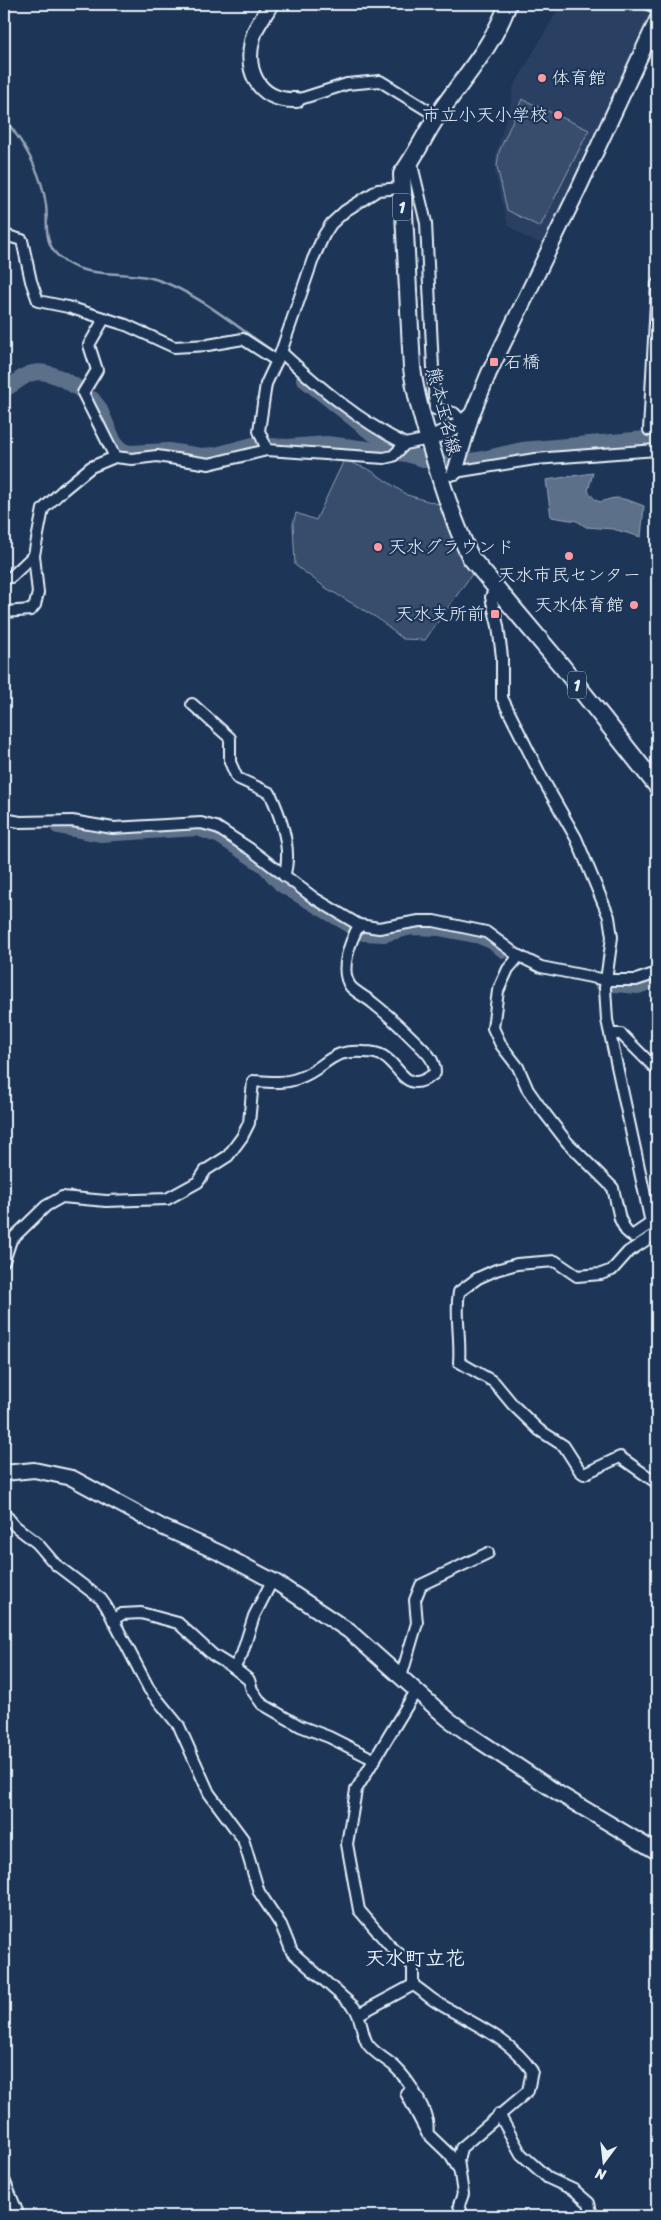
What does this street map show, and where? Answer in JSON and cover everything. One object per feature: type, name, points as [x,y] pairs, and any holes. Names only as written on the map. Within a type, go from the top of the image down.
[{"type":"main road","name":"熊本玉名線","points":[[508,4],[494,37],[437,116],[411,162],[402,174],[401,188],[412,368],[416,397],[461,538],[471,558],[561,664],[657,786]]},
{"type":"street","points":[[271,4],[253,39],[253,76],[256,83],[265,91],[280,99],[297,100],[347,84],[380,81],[437,116]]},
{"type":"street","points":[[648,4],[657,8]]},
{"type":"street","points":[[456,469],[467,418],[578,190],[657,20]]},
{"type":"street","points":[[411,162],[426,223],[435,409],[467,418]]},
{"type":"street","points":[[265,446],[259,431],[266,384],[279,357],[313,259],[331,224],[345,211],[378,190],[401,188]]},
{"type":"street","points":[[4,235],[22,240],[31,281],[38,301],[68,307],[126,324],[174,347],[208,345],[243,338],[279,357],[372,427],[404,445]]},
{"type":"street","points":[[657,284],[649,430],[657,430]]},
{"type":"street","points":[[104,319],[89,345],[97,370],[83,393],[115,458]]},
{"type":"street","points":[[4,612],[31,610],[35,605],[38,593],[34,555],[39,520],[44,509],[63,490],[91,467],[115,458],[132,460],[157,456],[210,464],[265,446],[384,458],[393,456],[404,445],[429,439],[467,418]]},
{"type":"street","points":[[440,476],[456,469],[535,459],[657,450]]},
{"type":"street","points":[[4,578],[11,577],[34,555]]},
{"type":"street","points":[[495,587],[491,596],[498,626],[502,657],[502,698],[542,778],[576,838],[609,917],[612,937],[606,983],[610,1034],[651,1223],[657,1233],[628,1252],[612,1270],[601,1274],[577,1276],[555,1261],[544,1260],[517,1264],[496,1270],[459,1292],[459,1362],[494,1382],[513,1405],[539,1430],[564,1446],[580,1471],[584,1474],[620,1458],[657,1483]]},
{"type":"street","points":[[192,704],[230,738],[230,762],[237,778],[270,793],[280,816],[285,838],[286,868],[284,876]]},
{"type":"street","points":[[4,819],[20,822],[72,821],[113,828],[201,823],[216,827],[250,849],[314,898],[358,926],[379,928],[419,921],[434,921],[486,932],[516,957],[541,967],[606,983],[636,980],[657,973]]},
{"type":"street","points":[[4,1261],[12,1240],[46,1206],[62,1198],[106,1201],[167,1199],[198,1182],[206,1170],[228,1156],[242,1137],[249,1123],[253,1081],[286,1082],[299,1078],[331,1057],[345,1051],[382,1055],[394,1065],[400,1075],[414,1081],[425,1081],[435,1073],[435,1064],[429,1055],[400,1025],[351,986],[347,976],[346,958],[349,944],[358,926]]},
{"type":"street","points":[[516,957],[508,969],[498,992],[493,1028],[501,1045],[518,1067],[528,1090],[567,1142],[613,1188],[626,1231],[632,1236],[651,1223]]},
{"type":"street","points":[[610,1034],[621,1034],[657,1070]]},
{"type":"street","points":[[4,1472],[34,1470],[72,1478],[162,1528],[220,1554],[272,1581],[349,1631],[448,1719],[522,1770],[657,1852]]},
{"type":"street","points":[[4,1513],[15,1526],[37,1543],[55,1564],[101,1599],[149,1689],[179,1726],[210,1793],[241,1834],[259,1892],[281,1925],[292,1952],[342,1995],[359,2014],[368,2045],[392,2064],[408,2083],[429,2122],[427,2134]]},
{"type":"street","points":[[401,1677],[418,1623],[415,1600],[421,1585],[488,1553]]},
{"type":"street","points":[[234,1668],[242,1654],[254,1616],[272,1581]]},
{"type":"street","points":[[113,1620],[122,1614],[141,1613],[178,1623],[213,1655],[249,1680],[252,1690],[262,1704],[300,1726],[329,1737],[375,1760]]},
{"type":"street","points":[[413,1985],[414,1966],[389,1945],[358,1910],[348,1844],[353,1797],[416,1691]]},
{"type":"street","points":[[359,2014],[413,1985]]},
{"type":"street","points":[[413,1985],[435,2002],[494,2035],[522,2056],[532,2071],[528,2092],[499,2114],[461,2148],[458,2160],[464,2194],[459,2205],[463,2216]]},
{"type":"street","points":[[406,2093],[427,2134],[450,2155],[460,2171]]},
{"type":"street","points":[[499,2114],[521,2154],[548,2178],[574,2190],[589,2203],[592,2216]]},
{"type":"street","points":[[4,2180],[19,2216]]},
{"type":"shaded area","name":"市立小天小学校","points":[[561,4],[642,4],[657,11],[657,14],[545,242],[537,242],[526,238],[508,225],[495,173],[496,153],[512,99],[513,88]]},
{"type":"shaded area","points":[[522,99],[589,130],[540,227],[507,210],[497,166],[499,152]]},
{"type":"shaded area","name":"天水グラウンド","points":[[344,460],[370,470],[407,495],[445,506],[472,574],[425,640],[403,639],[377,618],[326,588],[295,565],[293,524],[296,513],[316,520]]},
{"type":"shaded area","points":[[593,473],[588,491],[596,500],[601,502],[619,498],[644,506],[641,537],[613,529],[586,527],[577,521],[551,517],[546,480]]},
{"type":"waterway","points":[[4,118],[25,148],[41,181],[46,205],[48,239],[53,250],[63,260],[74,267],[86,271],[142,276],[171,285],[202,301],[274,352]]},
{"type":"waterway","points":[[4,389],[27,375],[41,372],[63,379],[82,391]]},
{"type":"waterway","points":[[304,379],[368,430],[401,451]]},
{"type":"waterway","points":[[92,399],[99,408],[114,442],[121,450],[129,453],[169,451],[201,456],[216,455],[253,445],[287,447],[327,444],[407,454],[441,464],[478,460],[522,450],[657,438]]},
{"type":"waterway","points":[[58,826],[100,834],[197,828],[220,836],[264,865],[281,884],[364,933],[384,934],[411,927],[439,928],[480,936],[492,941],[504,950]]},
{"type":"waterway","points":[[602,983],[638,986],[657,979]]},
{"type":"place","name":"体育館","points":[[542,78]]},
{"type":"place","name":"市立小天小学校","points":[[558,115]]},
{"type":"place","name":"石橋","points":[[494,362]]},
{"type":"place","name":"天水グラウンド","points":[[378,547]]},
{"type":"place","name":"天水市民センター","points":[[569,556]]},
{"type":"place","name":"天水体育館","points":[[634,605]]},
{"type":"place","name":"天水支所前","points":[[495,614]]},
{"type":"district","name":"天水町立花","points":[[415,1958]]}]
